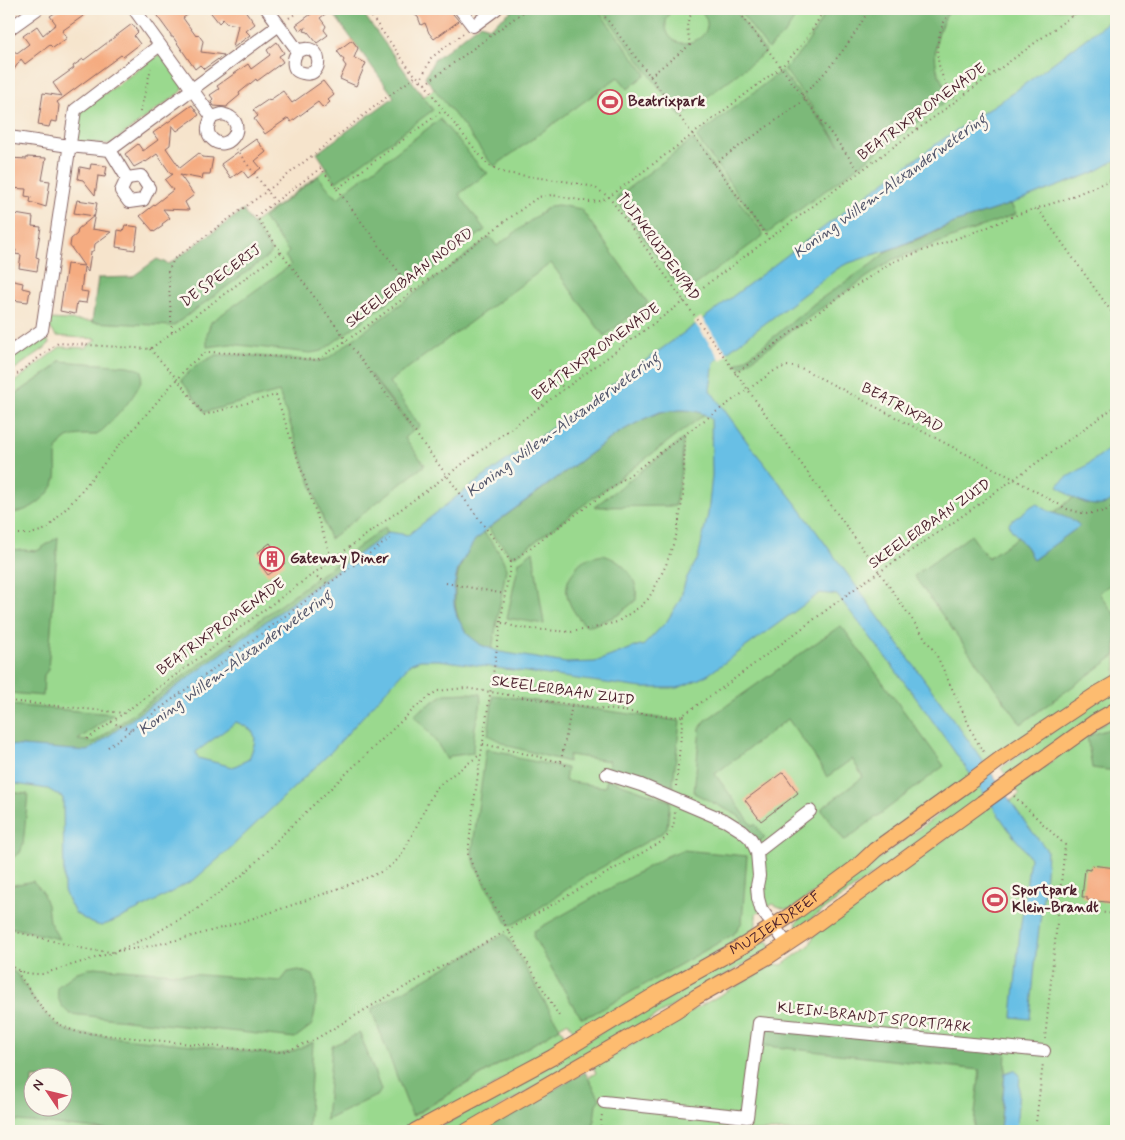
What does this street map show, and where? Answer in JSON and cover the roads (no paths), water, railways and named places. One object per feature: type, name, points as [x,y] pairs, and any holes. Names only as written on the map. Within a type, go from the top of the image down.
[{"type":"main road","name":"MUZIEKDREEF","points":[[415,1131],[553,1057],[660,992],[746,944],[797,911],[858,866],[875,850],[1004,757],[1116,683]]},
{"type":"main road","name":"MUZIEKDREEF","points":[[467,1131],[675,1012],[696,997],[787,944],[1095,722],[1116,710]]},
{"type":"street","points":[[9,30],[37,9]]},
{"type":"street","points":[[134,9],[212,117]]},
{"type":"street","points":[[267,9],[298,52]]},
{"type":"street","points":[[460,9],[473,26],[496,9]]},
{"type":"street","points":[[9,136],[69,146],[110,150],[279,25]]},
{"type":"street","points":[[9,353],[42,330],[75,110],[160,45]]},
{"type":"street","points":[[222,114],[232,117],[236,126],[236,134],[231,141],[223,144],[215,142],[208,135],[207,125],[212,117],[222,114]]},
{"type":"street","points":[[110,150],[127,178]]},
{"type":"street","points":[[608,774],[641,784],[726,821],[751,839],[757,852],[759,876],[756,886],[761,909],[787,944]]},
{"type":"street","points":[[757,852],[810,811]]},
{"type":"street","name":"KLEIN-BRANDT SPORTPARK","points":[[604,1102],[746,1117],[759,1022],[1044,1051]]},
{"type":"water","name":"Koning Willem-Alexanderwetering","points":[[1116,16],[1116,160],[1093,173],[954,223],[837,269],[714,362],[710,390],[748,443],[797,505],[971,744],[1027,825],[1047,850],[1030,1019],[1012,1017],[1020,931],[1030,858],[928,714],[860,624],[837,595],[820,593],[709,674],[678,688],[642,688],[439,660],[420,660],[410,664],[330,753],[223,855],[195,879],[148,905],[101,926],[91,923],[75,913],[64,891],[63,798],[48,789],[9,783],[9,745],[88,751],[389,532],[408,535],[460,494],[703,319],[865,196],[939,142],[1014,92]],"holes":[[[680,410],[704,414],[711,419],[712,475],[708,514],[698,558],[686,579],[680,600],[667,621],[643,646],[640,645],[595,662],[566,663],[500,652],[481,645],[467,634],[457,617],[454,604],[454,586],[458,569],[475,540],[483,532],[618,433],[660,412]],[[236,722],[253,732],[255,740],[249,759],[233,767],[198,758],[196,752]]]},
{"type":"water","points":[[1116,445],[1116,497],[1106,504],[1093,505],[1074,498],[1058,486],[1066,478]]},
{"type":"water","points":[[1037,504],[1070,519],[1080,526],[1033,560],[1027,548],[1010,528],[1009,523]]},
{"type":"water","points":[[1014,1070],[1020,1075],[1016,1131],[1000,1131],[1005,1073]]},
{"type":"place","name":"Beatrixpark","points":[[610,102]]},
{"type":"place","name":"Gateway Diner","points":[[272,559]]},
{"type":"place","name":"Sportpark Klein-Brandt","points":[[995,900]]}]
